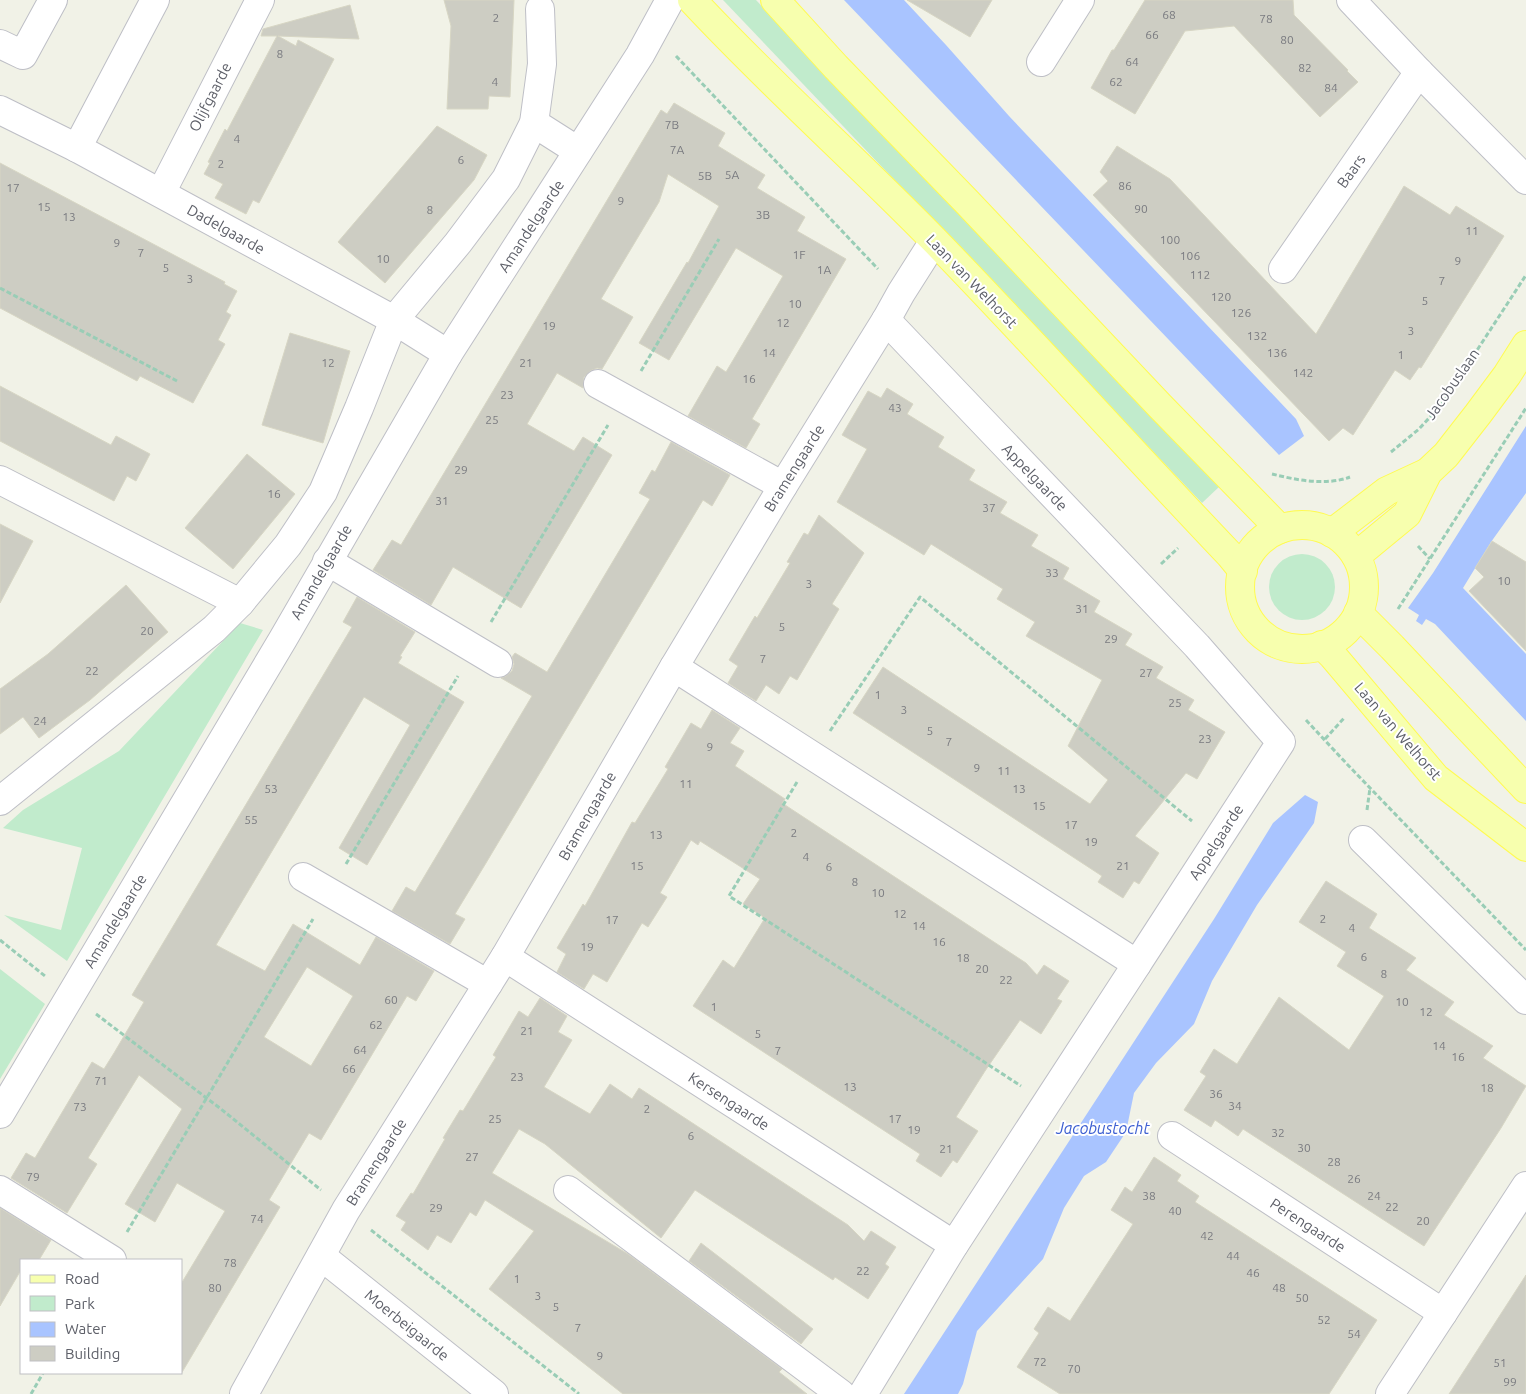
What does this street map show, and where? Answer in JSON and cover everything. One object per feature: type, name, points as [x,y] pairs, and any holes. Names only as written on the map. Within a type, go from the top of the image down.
[{"type":"main road","name":"Laan van Welhorst","points":[[692,0],[728,38],[934,241],[1242,570]]},
{"type":"main road","points":[[775,0],[836,67],[1280,529]]},
{"type":"main road","points":[[1332,533],[1387,491],[1428,472],[1446,455],[1507,376],[1526,345]]},
{"type":"main road","points":[[1356,556],[1406,514],[1428,472]]},
{"type":"main road","points":[[1290,526],[1312,526],[1332,533],[1346,543],[1356,556],[1362,573],[1364,590],[1358,613],[1343,633],[1334,640],[1322,645],[1309,648],[1289,647],[1271,640],[1260,632],[1248,616],[1241,597],[1242,570],[1248,557],[1267,536],[1290,526]]},
{"type":"main road","points":[[1358,613],[1526,789]]},
{"type":"main road","name":"Laan van Welhorst","points":[[1322,645],[1366,694],[1436,778],[1526,848]]},
{"type":"street","points":[[0,44],[23,56],[53,0]]},
{"type":"street","points":[[77,148],[155,0]]},
{"type":"street","name":"Olijfgaarde","points":[[161,193],[260,0]]},
{"type":"street","name":"Amandelgaarde","points":[[0,1114],[278,648],[327,560],[448,354],[640,55],[670,0]]},
{"type":"street","points":[[1041,62],[1080,0]]},
{"type":"street","points":[[1351,0],[1526,180]]},
{"type":"street","points":[[0,801],[214,629],[240,603],[288,545],[322,492],[359,408],[394,320],[458,243],[506,180],[534,123],[542,64],[540,9]]},
{"type":"street","name":"Baars","points":[[1283,269],[1419,72]]},
{"type":"street","name":"Dadelgaarde","points":[[0,110],[77,148],[161,193],[394,320],[448,354]]},
{"type":"street","points":[[534,123],[578,151]]},
{"type":"street","name":"Bramengaarde","points":[[244,1394],[346,1210],[505,957],[674,667],[934,241]]},
{"type":"street","name":"Appelgaarde","points":[[886,320],[1197,646],[1280,742],[1137,964]]},
{"type":"street","points":[[598,384],[783,486]]},
{"type":"street","points":[[0,480],[240,603]]},
{"type":"street","points":[[327,560],[498,663]]},
{"type":"street","points":[[674,667],[1137,964],[954,1245],[863,1394]]},
{"type":"street","points":[[1363,840],[1526,1000]]},
{"type":"street","points":[[303,877],[488,984]]},
{"type":"street","name":"Kersengaarde","points":[[505,957],[954,1245]]},
{"type":"street","name":"Perengaarde","points":[[1172,1136],[1443,1313]]},
{"type":"street","points":[[1390,1394],[1526,1186]]},
{"type":"street","points":[[0,1190],[110,1259]]},
{"type":"street","points":[[568,1190],[841,1394]]},
{"type":"street","name":"Moerbeigaarde","points":[[321,1256],[484,1391]]},
{"type":"path","points":[[113,1259],[329,892],[719,239]]},
{"type":"path","name":"Jacobuslaan","points":[[1389,453],[1419,429],[1442,404],[1526,275]]},
{"type":"path","points":[[0,288],[177,381]]},
{"type":"path","points":[[1392,647],[1398,609],[1526,408]]},
{"type":"path","points":[[1325,739],[1366,694]]},
{"type":"path","points":[[0,940],[70,997]]},
{"type":"path","points":[[30,1394],[42,1374]]},
{"type":"green space","points":[[723,0],[756,0],[1220,486],[1202,503]]},
{"type":"green space","points":[[1302,554],[1314,557],[1325,564],[1332,575],[1335,587],[1332,599],[1325,610],[1314,617],[1302,620],[1290,617],[1279,610],[1272,599],[1269,587],[1272,575],[1279,564],[1290,557]]},
{"type":"green space","points":[[240,623],[263,630],[67,961],[4,915],[61,930],[82,848],[3,828],[23,810],[119,751]]},
{"type":"green space","points":[[0,969],[45,1004],[0,1079]]},
{"type":"water","points":[[844,0],[904,0],[1009,116],[1296,419],[1304,436],[1279,455]]},
{"type":"water","points":[[1526,426],[1526,493],[1491,542],[1463,588],[1526,654],[1526,721],[1435,624],[1426,619],[1422,625],[1416,621],[1419,615],[1408,608],[1433,573]]},
{"type":"water","name":"Jacobustocht","points":[[1305,795],[1318,802],[1314,823],[1257,905],[1212,981],[1194,1024],[1156,1063],[1134,1093],[1126,1132],[1106,1162],[1084,1176],[1064,1208],[1043,1259],[977,1331],[963,1384],[958,1394],[904,1394],[1214,919],[1273,823]]},
{"type":"building","points":[[444,0],[514,0],[510,97],[489,96],[488,109],[447,109],[451,26]]},
{"type":"building","points":[[907,0],[992,0],[970,37]]},
{"type":"building","points":[[1145,0],[1293,0],[1294,15],[1358,82],[1320,117],[1234,26],[1185,31],[1135,114],[1091,88],[1112,50],[1114,50]]},
{"type":"building","points":[[350,5],[359,39],[278,36],[296,46],[298,40],[334,59],[259,203],[253,200],[246,214],[215,198],[223,184],[204,174],[225,129],[227,131],[277,36],[261,36],[263,29]]},
{"type":"building","points":[[674,103],[725,133],[718,146],[765,175],[757,188],[805,217],[797,231],[846,259],[752,419],[760,424],[746,448],[688,416],[717,366],[726,372],[783,276],[736,248],[669,360],[639,343],[688,263],[719,206],[668,174],[659,202],[601,299],[633,317],[602,369],[597,368],[590,371],[584,377],[583,388],[557,373],[527,424],[574,451],[583,437],[612,455],[521,608],[453,567],[431,605],[373,570],[392,540],[401,545],[661,110],[667,114]]},
{"type":"building","points":[[437,126],[487,155],[474,180],[385,283],[338,242]]},
{"type":"building","points":[[1117,146],[1170,179],[1316,334],[1404,186],[1450,215],[1456,206],[1504,236],[1421,368],[1419,367],[1410,380],[1395,370],[1353,435],[1343,428],[1329,441],[1093,195],[1108,181],[1100,172]]},
{"type":"building","points":[[0,163],[225,282],[224,284],[237,291],[226,312],[231,315],[218,340],[225,344],[193,403],[140,376],[137,381],[0,308]]},
{"type":"building","points":[[290,333],[350,351],[323,443],[262,425]]},
{"type":"building","points":[[0,386],[111,445],[116,436],[150,454],[136,481],[127,476],[114,501],[0,441]]},
{"type":"building","points":[[887,388],[913,404],[907,414],[944,437],[938,447],[975,470],[969,480],[1007,502],[1000,513],[1038,535],[1031,546],[1069,568],[1063,579],[1100,601],[1094,612],[1132,634],[1125,645],[1163,667],[1156,678],[1194,700],[1188,710],[1225,732],[1197,779],[1186,773],[1135,836],[1159,853],[1139,884],[1134,881],[1123,898],[1098,882],[1102,876],[853,713],[883,667],[1090,804],[1108,780],[1068,746],[1102,680],[1026,636],[1035,622],[997,599],[1003,589],[931,544],[924,555],[837,502],[867,449],[842,435],[868,391],[881,398]]},
{"type":"building","points":[[671,442],[730,475],[712,506],[703,500],[455,914],[465,919],[450,944],[392,911],[406,887],[415,892],[532,696],[501,678],[512,671],[514,664],[512,657],[515,653],[547,672],[650,499],[639,493],[652,470],[655,472]]},
{"type":"building","points":[[247,454],[295,494],[233,569],[185,528]]},
{"type":"building","points":[[819,515],[864,553],[832,604],[839,609],[797,680],[790,676],[779,694],[766,685],[756,701],[728,683],[738,666],[729,660],[790,563],[787,562],[804,533],[808,535]]},
{"type":"building","points":[[0,524],[33,541],[0,603]]},
{"type":"building","points":[[1492,541],[1526,562],[1526,651],[1469,591],[1484,577],[1475,568]]},
{"type":"building","points":[[126,585],[168,632],[90,700],[39,738],[23,717],[0,734],[0,689],[48,654]]},
{"type":"building","points":[[357,597],[415,632],[400,656],[402,657],[398,663],[464,702],[367,865],[339,848],[410,725],[364,697],[216,945],[265,971],[293,924],[360,965],[376,937],[434,971],[416,1001],[407,996],[321,1140],[309,1133],[269,1200],[280,1207],[182,1372],[182,1282],[225,1211],[177,1183],[155,1222],[125,1204],[182,1109],[139,1075],[88,1158],[97,1164],[67,1213],[11,1178],[26,1153],[35,1158],[92,1062],[104,1069],[114,1053],[144,1002],[132,995],[352,627],[343,622]],"holes":[[[307,967],[353,996],[311,1066],[264,1037]]]},
{"type":"building","points":[[712,710],[740,728],[730,743],[744,751],[735,766],[785,799],[782,803],[1026,963],[1037,975],[1044,965],[1069,981],[1057,999],[1062,1001],[1041,1034],[1020,1020],[985,1071],[956,1117],[978,1131],[957,1163],[953,1160],[941,1177],[916,1161],[920,1154],[693,1006],[723,960],[734,968],[765,918],[743,904],[760,879],[700,841],[698,845],[691,840],[660,893],[667,897],[648,927],[642,923],[607,982],[593,974],[584,989],[557,972],[566,954],[557,948],[583,904],[585,906],[632,822],[635,823],[668,769],[665,767],[691,723],[701,729]]},
{"type":"building","points":[[1326,881],[1377,914],[1369,928],[1416,958],[1406,970],[1454,1002],[1444,1015],[1493,1046],[1483,1058],[1526,1086],[1424,1246],[1243,1129],[1238,1136],[1215,1120],[1211,1127],[1184,1110],[1206,1076],[1200,1072],[1214,1049],[1237,1064],[1279,997],[1349,1050],[1384,996],[1337,966],[1346,952],[1299,922]]},
{"type":"building","points":[[540,998],[567,1016],[558,1032],[572,1040],[544,1087],[590,1114],[610,1084],[632,1099],[639,1088],[848,1225],[864,1241],[871,1231],[896,1247],[885,1264],[889,1267],[868,1299],[835,1277],[833,1280],[695,1190],[661,1238],[545,1144],[519,1129],[492,1173],[628,1254],[782,1369],[779,1372],[807,1394],[623,1394],[489,1289],[534,1231],[485,1200],[476,1216],[470,1212],[451,1243],[437,1235],[428,1250],[401,1230],[406,1222],[396,1216],[411,1193],[413,1194],[445,1139],[443,1138],[460,1110],[463,1111],[496,1057],[493,1055],[519,1011],[528,1017]]},
{"type":"building","points":[[1154,1157],[1181,1175],[1177,1181],[1199,1196],[1195,1202],[1377,1320],[1329,1394],[1060,1394],[1017,1367],[1039,1333],[1034,1329],[1048,1307],[1070,1321],[1133,1224],[1111,1210],[1125,1187],[1132,1192]]},
{"type":"building","points":[[0,1208],[51,1240],[40,1259],[20,1259],[20,1272],[0,1306]]},
{"type":"building","points":[[701,1243],[813,1329],[801,1344],[689,1261]]},
{"type":"building","points":[[1526,1275],[1526,1394],[1449,1394]]}]
